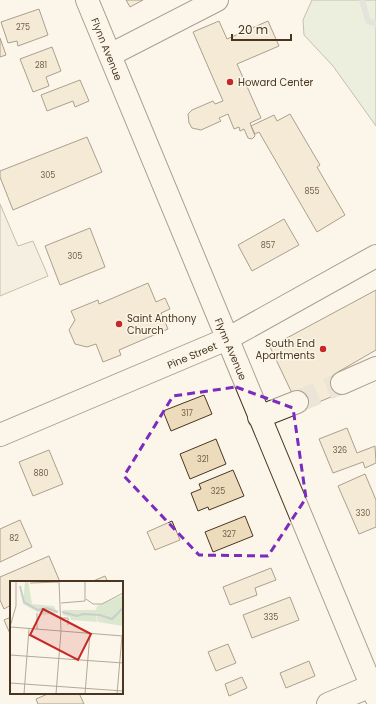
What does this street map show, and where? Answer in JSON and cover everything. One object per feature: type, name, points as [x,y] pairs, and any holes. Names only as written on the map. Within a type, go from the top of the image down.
[{"type":"street","name":"Flynn Avenue","points":[[87,0],[374,691]]},
{"type":"street","points":[[110,55],[216,0]]},
{"type":"street","name":"Pine Street","points":[[0,435],[228,339],[375,260]]},
{"type":"street","points":[[342,383],[376,368]]},
{"type":"street","points":[[259,417],[297,402]]},
{"type":"street","points":[[328,704],[374,691]]},
{"type":"highlighted area","points":[[236,387],[293,408],[306,498],[268,556],[199,555],[124,476],[173,396]]},
{"type":"green space","points":[[312,0],[376,0],[376,126],[333,66],[304,35],[303,20]]},
{"type":"shaded area","points":[[0,204],[18,246],[33,241],[48,276],[0,296]]},
{"type":"building","points":[[126,0],[143,0],[130,7]]},
{"type":"building","points":[[39,9],[48,35],[18,46],[17,41],[8,43],[1,22]]},
{"type":"building","name":"Howard Center","points":[[219,21],[227,39],[268,21],[279,46],[237,64],[261,118],[250,123],[255,136],[252,139],[248,138],[244,129],[240,131],[239,127],[234,129],[228,114],[219,118],[221,121],[201,130],[192,128],[189,123],[188,114],[192,110],[213,101],[215,104],[223,101],[193,32]]},
{"type":"building","points":[[0,38],[6,55],[0,57]]},
{"type":"building","points":[[52,47],[61,71],[46,77],[49,86],[33,92],[20,59]]},
{"type":"building","points":[[80,80],[89,101],[75,107],[73,101],[47,111],[41,95]]},
{"type":"building","name":"Howard Center","points":[[290,114],[320,165],[317,167],[345,215],[317,232],[259,132],[255,134],[251,126],[274,115],[277,121]]},
{"type":"building","points":[[87,137],[102,172],[13,210],[0,177],[0,171]]},
{"type":"building","points":[[284,219],[299,245],[252,271],[238,245]]},
{"type":"building","points":[[90,228],[105,267],[60,285],[45,246]]},
{"type":"building","name":"Saint Anthony Church","points":[[148,283],[156,302],[165,298],[170,309],[161,313],[168,329],[119,350],[121,355],[103,362],[96,344],[87,347],[75,344],[69,330],[75,320],[71,311],[98,300],[99,304]]},
{"type":"building","name":"South End Apartments","points":[[376,290],[376,350],[338,372],[345,391],[300,410],[270,347]]},
{"type":"building","points":[[204,395],[212,414],[171,431],[163,411]]},
{"type":"building","points":[[347,428],[357,453],[375,446],[376,463],[365,468],[363,462],[333,473],[319,439]]},
{"type":"building","points":[[216,439],[226,464],[190,479],[180,454]]},
{"type":"building","points":[[49,450],[63,484],[33,496],[19,462]]},
{"type":"building","points":[[233,470],[244,496],[209,510],[208,507],[198,511],[191,493],[201,489],[199,484]]},
{"type":"building","points":[[365,474],[376,500],[376,527],[359,534],[338,486]]},
{"type":"building","points":[[245,516],[253,536],[213,552],[205,532]]},
{"type":"building","points":[[20,520],[32,547],[0,562],[0,529]]},
{"type":"building","points":[[172,521],[180,540],[155,550],[147,532]]},
{"type":"building","points":[[49,556],[60,581],[10,581],[10,606],[4,609],[0,600],[0,577]]},
{"type":"building","points":[[271,568],[276,580],[255,588],[257,595],[230,605],[223,587]]},
{"type":"building","points":[[105,576],[108,581],[93,581]]},
{"type":"building","points":[[290,597],[299,620],[252,638],[243,615]]},
{"type":"building","points":[[10,617],[10,634],[4,620]]},
{"type":"building","points":[[228,644],[236,663],[216,671],[208,652]]},
{"type":"building","points":[[309,661],[315,676],[286,688],[280,673]]},
{"type":"building","points":[[242,677],[247,688],[229,696],[225,684]]},
{"type":"building","points":[[48,694],[79,694],[84,704],[38,704],[36,699]]},
{"type":"waterway","points":[[362,0],[368,21],[376,24]]},
{"type":"tunnel","points":[[297,402],[342,383]]},
{"type":"place","name":"Howard Center","points":[[230,82]]},
{"type":"place","name":"Saint Anthony Church","points":[[119,324]]},
{"type":"place","name":"South End Apartments","points":[[323,349]]}]
